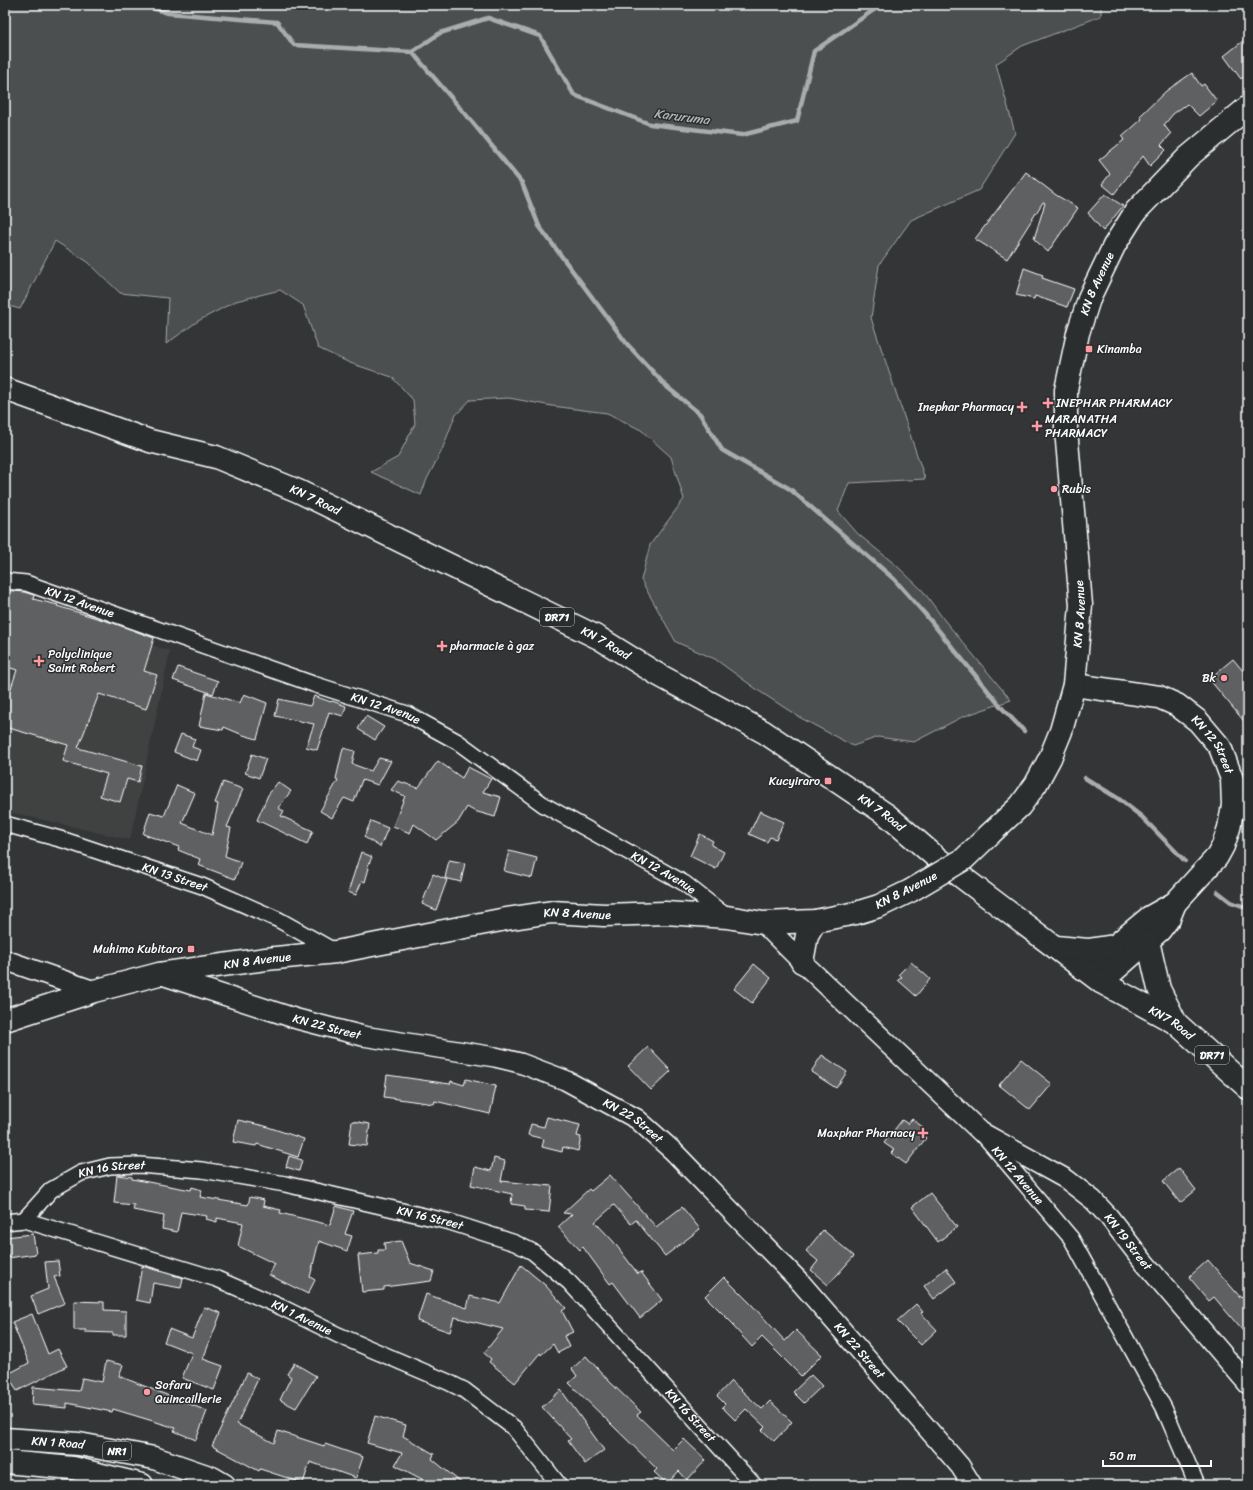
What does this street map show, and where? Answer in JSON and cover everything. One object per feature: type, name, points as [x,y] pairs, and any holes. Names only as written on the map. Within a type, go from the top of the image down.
[{"type":"main road","name":"KN 8 Avenue","points":[[5,1020],[94,991],[159,974],[266,959],[336,952],[506,919],[552,912],[604,915],[665,913],[727,918],[763,923],[815,921],[856,913],[879,906],[910,891],[964,858],[1020,806],[1036,784],[1050,758],[1061,731],[1074,685],[1082,605],[1066,429],[1066,390],[1078,333],[1090,296],[1111,252],[1136,211],[1188,157],[1248,107]]},
{"type":"main road","name":"KN 7 Road","points":[[5,389],[150,441],[216,456],[298,491],[599,638],[657,674],[764,732],[888,815],[938,859],[1094,976]]},
{"type":"main road","name":"KN 12 Street","points":[[1074,685],[1159,697],[1178,705],[1198,721],[1220,747],[1232,778],[1241,808],[1217,857],[1175,903],[1150,917],[1114,946],[1094,976]]},
{"type":"main road","name":"KN 12 Street","points":[[1094,976],[1148,941],[1160,930],[1169,918],[1175,903]]},
{"type":"main road","points":[[802,962],[807,935],[815,921]]},
{"type":"main road","points":[[1148,941],[1159,989],[1176,1023]]},
{"type":"main road","points":[[1055,947],[1088,950],[1114,946]]},
{"type":"main road","name":"KN7 Road","points":[[1094,976],[1176,1023],[1248,1088]]},
{"type":"main road","name":"KN 1 Road","points":[[5,1439],[79,1444],[154,1458],[212,1478],[224,1485]]},
{"type":"main road","name":"KN 1 Road","points":[[5,1462],[73,1468],[135,1482],[142,1485]]},
{"type":"street","name":"KN 12 Avenue","points":[[5,581],[33,585],[313,684],[407,714],[458,742],[544,805],[684,883],[727,918]]},
{"type":"street","name":"KN 13 Street","points":[[5,824],[67,841],[202,886],[279,920],[336,952]]},
{"type":"street","name":"KN 12 Avenue","points":[[763,923],[981,1132],[1070,1238],[1164,1408],[1197,1485]]},
{"type":"street","points":[[5,960],[94,991]]},
{"type":"street","name":"KN 22 Street","points":[[159,974],[297,1019],[363,1036],[495,1057],[520,1063],[565,1080],[637,1119],[672,1151],[801,1283],[960,1466],[972,1485]]},
{"type":"street","name":"KN 19 Street","points":[[981,1132],[1066,1179],[1093,1200],[1109,1217],[1143,1261],[1248,1384]]},
{"type":"street","name":"KN 16 Street","points":[[24,1220],[51,1190],[81,1173],[110,1166],[139,1165],[202,1170],[285,1184],[450,1222],[515,1243],[533,1252],[569,1282],[754,1485]]},
{"type":"street","name":"KN 1 Avenue","points":[[5,1222],[24,1220],[217,1279],[464,1390],[514,1428],[559,1485]]},
{"type":"shaded area","points":[[5,5],[1101,5],[1101,16],[1022,46],[996,64],[1015,133],[979,190],[911,220],[879,265],[871,318],[925,479],[849,483],[838,511],[858,534],[897,566],[923,591],[945,621],[1011,700],[962,717],[914,742],[878,737],[853,746],[799,717],[759,691],[715,659],[676,642],[641,580],[650,545],[684,499],[671,457],[641,430],[607,413],[552,406],[509,398],[470,400],[455,416],[442,450],[427,479],[421,495],[371,472],[398,457],[415,424],[413,400],[392,377],[350,363],[318,348],[303,305],[280,290],[236,301],[198,321],[166,344],[168,298],[120,293],[88,262],[55,241],[20,309],[5,305]]},
{"type":"shaded area","points":[[5,598],[13,599],[170,651],[130,840],[5,811]]},
{"type":"building","points":[[1248,37],[1248,72],[1241,79],[1224,56]]},
{"type":"building","points":[[1192,73],[1201,86],[1204,84],[1217,101],[1199,116],[1187,104],[1173,114],[1164,125],[1171,134],[1161,145],[1166,150],[1150,166],[1143,156],[1114,194],[1102,184],[1110,174],[1099,160],[1124,140],[1122,137],[1142,119],[1140,116],[1166,91]]},
{"type":"building","points":[[1026,172],[1056,195],[1078,208],[1048,252],[1034,239],[1045,203],[1043,202],[1007,259],[975,239]]},
{"type":"building","points":[[1105,194],[1123,206],[1103,231],[1088,213]]},
{"type":"building","points":[[1024,268],[1043,275],[1042,278],[1074,289],[1067,307],[1035,296],[1034,299],[1016,295]]},
{"type":"building","points":[[5,590],[24,592],[34,595],[33,599],[58,605],[57,606],[113,623],[154,638],[144,671],[157,675],[146,709],[99,694],[78,748],[142,766],[138,782],[127,779],[120,802],[100,796],[107,774],[63,761],[68,745],[5,727],[5,690],[10,691],[17,670],[5,666]]},
{"type":"building","points":[[1233,659],[1248,677],[1248,726],[1209,679]]},
{"type":"building","points":[[178,667],[218,681],[213,694],[173,680]]},
{"type":"building","points":[[206,693],[240,703],[244,694],[267,703],[257,739],[224,727],[223,730],[199,726]]},
{"type":"building","points":[[314,696],[346,706],[343,716],[329,712],[317,750],[306,747],[314,724],[275,716],[279,699],[310,706]]},
{"type":"building","points":[[366,716],[384,727],[375,740],[358,729]]},
{"type":"building","points":[[181,734],[195,739],[192,747],[201,750],[197,761],[174,752]]},
{"type":"building","points":[[343,748],[355,751],[352,764],[371,771],[379,758],[391,761],[378,785],[362,780],[354,802],[344,798],[332,818],[320,811],[338,780],[336,779]]},
{"type":"building","points":[[252,754],[266,759],[259,778],[245,773]]},
{"type":"building","points":[[438,761],[462,778],[468,767],[491,779],[483,792],[501,797],[495,817],[474,811],[467,807],[458,822],[436,840],[414,824],[410,833],[393,826],[405,796],[391,790],[398,781],[418,788]]},
{"type":"building","points":[[223,782],[243,789],[227,827],[231,828],[225,856],[241,862],[235,879],[198,865],[200,859],[178,850],[179,847],[143,834],[150,812],[164,816],[177,785],[195,793],[182,823],[212,835],[218,804],[215,803]]},
{"type":"building","points":[[278,782],[291,791],[278,808],[284,811],[281,816],[313,831],[307,844],[257,820],[268,795]]},
{"type":"building","points":[[760,811],[784,822],[776,839],[770,837],[767,842],[749,834]]},
{"type":"building","points":[[371,821],[388,828],[380,847],[364,837]]},
{"type":"building","points":[[700,834],[713,841],[711,845],[724,852],[716,869],[690,856]]},
{"type":"building","points":[[509,851],[537,858],[532,878],[504,871]]},
{"type":"building","points":[[361,852],[372,857],[367,868],[369,868],[365,882],[362,881],[356,895],[348,892]]},
{"type":"building","points":[[449,860],[465,863],[461,882],[445,878]]},
{"type":"building","points":[[433,874],[447,880],[436,910],[422,904]]},
{"type":"building","points":[[911,962],[930,979],[916,996],[898,980],[902,977],[899,974]]},
{"type":"building","points":[[754,964],[771,978],[752,1003],[734,989]]},
{"type":"building","points":[[648,1047],[671,1071],[651,1090],[628,1066]]},
{"type":"building","points":[[822,1055],[847,1072],[836,1088],[811,1072]]},
{"type":"building","points":[[1021,1059],[1052,1084],[1030,1110],[999,1085]]},
{"type":"building","points":[[387,1075],[450,1084],[451,1081],[464,1085],[466,1079],[496,1086],[490,1114],[435,1101],[434,1104],[384,1097]]},
{"type":"building","points":[[547,1117],[580,1125],[577,1136],[581,1137],[578,1151],[563,1147],[562,1152],[542,1147],[544,1139],[528,1135],[531,1124],[544,1127]]},
{"type":"building","points":[[912,1119],[924,1128],[920,1133],[926,1138],[906,1164],[891,1153],[894,1150],[884,1143],[902,1120],[908,1124]]},
{"type":"building","points":[[238,1120],[265,1126],[304,1139],[298,1157],[257,1144],[256,1146],[233,1142]]},
{"type":"building","points":[[352,1121],[370,1124],[367,1146],[349,1144]]},
{"type":"building","points":[[289,1156],[302,1160],[299,1171],[286,1167]]},
{"type":"building","points":[[494,1158],[505,1161],[501,1181],[552,1186],[549,1212],[525,1210],[525,1206],[511,1204],[512,1194],[471,1185],[475,1167],[491,1171]]},
{"type":"building","points":[[1179,1168],[1196,1190],[1180,1203],[1163,1181]]},
{"type":"building","points":[[117,1175],[191,1190],[192,1187],[202,1190],[200,1197],[248,1205],[250,1197],[264,1200],[263,1206],[281,1210],[280,1213],[330,1225],[336,1206],[353,1211],[345,1234],[352,1236],[347,1251],[319,1241],[310,1277],[315,1280],[308,1294],[269,1275],[275,1264],[238,1246],[243,1223],[217,1218],[217,1222],[206,1219],[207,1216],[181,1212],[177,1232],[162,1229],[164,1216],[133,1210],[134,1205],[114,1203]]},
{"type":"building","points":[[610,1175],[656,1227],[682,1207],[700,1229],[665,1256],[636,1220],[631,1224],[614,1205],[595,1222],[613,1241],[638,1274],[641,1272],[662,1300],[640,1318],[613,1282],[610,1284],[583,1247],[580,1250],[558,1227],[572,1214],[563,1213],[589,1189],[591,1191]]},
{"type":"building","points":[[930,1193],[957,1227],[938,1242],[912,1207]]},
{"type":"building","points":[[823,1230],[854,1256],[828,1285],[811,1270],[818,1261],[806,1251]]},
{"type":"building","points":[[33,1234],[36,1254],[8,1258],[5,1237]]},
{"type":"building","points":[[401,1241],[410,1263],[434,1271],[431,1281],[384,1287],[384,1290],[362,1292],[358,1255],[378,1253],[378,1250],[385,1250],[384,1243]]},
{"type":"building","points":[[1208,1260],[1241,1298],[1248,1293],[1248,1337],[1214,1297],[1209,1301],[1189,1277]]},
{"type":"building","points":[[58,1261],[60,1276],[54,1277],[65,1303],[38,1314],[31,1296],[48,1289],[45,1262]]},
{"type":"building","points":[[521,1265],[545,1285],[566,1308],[562,1311],[573,1332],[564,1336],[569,1347],[558,1353],[553,1344],[541,1355],[540,1353],[515,1383],[489,1362],[491,1359],[484,1353],[503,1329],[454,1317],[450,1332],[417,1321],[426,1294],[467,1308],[470,1296],[500,1303]]},
{"type":"building","points":[[142,1266],[183,1278],[181,1288],[153,1283],[150,1303],[136,1300]]},
{"type":"building","points":[[946,1268],[956,1282],[934,1299],[924,1286]]},
{"type":"building","points":[[724,1277],[785,1341],[796,1330],[822,1355],[801,1376],[762,1337],[752,1347],[733,1326],[734,1325],[705,1296]]},
{"type":"building","points":[[74,1301],[104,1302],[104,1310],[126,1311],[126,1335],[113,1335],[113,1333],[74,1330]]},
{"type":"building","points":[[916,1304],[923,1312],[921,1313],[937,1330],[921,1345],[897,1321]]},
{"type":"building","points":[[204,1307],[221,1313],[203,1359],[223,1366],[214,1390],[182,1378],[192,1353],[164,1342],[169,1329],[192,1338]]},
{"type":"building","points":[[32,1314],[48,1354],[58,1349],[67,1366],[17,1391],[8,1374],[29,1363],[12,1322]]},
{"type":"building","points":[[586,1356],[641,1412],[637,1415],[673,1450],[684,1439],[706,1460],[687,1480],[679,1471],[667,1484],[654,1472],[657,1469],[569,1383],[577,1376],[572,1369]]},
{"type":"building","points":[[106,1361],[123,1365],[119,1376],[207,1411],[196,1440],[174,1431],[176,1428],[113,1409],[112,1412],[67,1403],[67,1408],[32,1405],[33,1387],[79,1391],[82,1378],[102,1382]]},
{"type":"building","points":[[294,1363],[316,1376],[296,1408],[280,1400],[291,1377],[287,1374]]},
{"type":"building","points":[[247,1373],[258,1379],[237,1424],[274,1443],[278,1431],[324,1446],[325,1444],[363,1457],[356,1478],[310,1462],[303,1483],[260,1469],[259,1471],[212,1446]]},
{"type":"building","points":[[811,1375],[822,1386],[804,1403],[793,1392]]},
{"type":"building","points":[[731,1381],[762,1409],[770,1401],[792,1422],[774,1441],[762,1430],[765,1427],[746,1409],[735,1420],[722,1407],[725,1404],[717,1396]]},
{"type":"building","points":[[561,1390],[604,1450],[585,1464],[568,1441],[571,1439],[542,1407]]},
{"type":"building","points":[[375,1416],[406,1425],[403,1436],[434,1454],[432,1459],[464,1485],[433,1485],[395,1465],[402,1453],[367,1443]]},
{"type":"waterway","points":[[144,5],[168,13],[277,22],[294,45],[412,52],[522,183],[539,226],[627,344],[667,387],[700,414],[722,450],[790,489],[894,579],[925,614],[1002,708],[1024,731]]},
{"type":"waterway","name":"Karuruma","points":[[412,52],[440,33],[488,18],[540,36],[574,95],[650,124],[742,135],[797,121],[814,51],[881,5]]},
{"type":"waterway","points":[[1085,778],[1119,799],[1142,817],[1185,861]]},
{"type":"waterway","points":[[1218,892],[1231,902],[1248,908]]},
{"type":"place","name":"Kinamba","points":[[1089,349]]},
{"type":"place","name":"INEPHAR PHARMACY","points":[[1048,403]]},
{"type":"place","name":"Inephar Pharmacy","points":[[1022,407]]},
{"type":"place","name":"MARANATHA PHARMACY","points":[[1037,426]]},
{"type":"place","name":"Rubis","points":[[1054,489]]},
{"type":"place","name":"pharmacie à gaz","points":[[442,646]]},
{"type":"place","name":"Polyclinique Saint Robert","points":[[39,661]]},
{"type":"place","name":"Bk","points":[[1224,678]]},
{"type":"place","name":"Kucyiraro","points":[[828,781]]},
{"type":"place","name":"Muhima Kubitaro","points":[[191,949]]},
{"type":"place","name":"Maxphar Pharnacy","points":[[923,1133]]},
{"type":"place","name":"Sofaru Quincaillerie","points":[[147,1392]]}]
